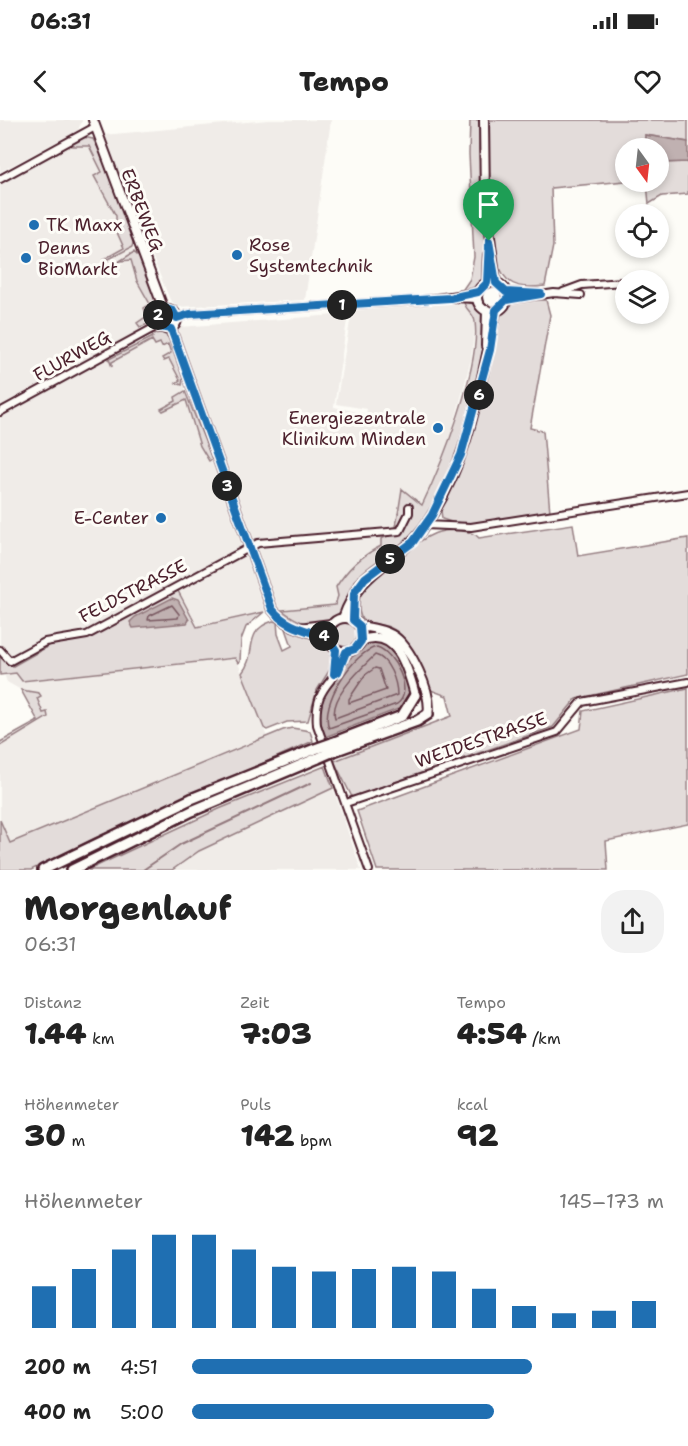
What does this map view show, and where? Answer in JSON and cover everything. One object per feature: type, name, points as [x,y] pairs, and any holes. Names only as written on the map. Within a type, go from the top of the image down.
[{"type":"highway","points":[[72,870],[201,807],[402,716],[415,695]]},
{"type":"highway","points":[[333,747],[428,714]]},
{"type":"highway","points":[[43,870],[190,799],[316,754]]},
{"type":"street","points":[[484,120],[482,153],[489,241],[496,283],[506,296]]},
{"type":"street","points":[[0,179],[94,123]]},
{"type":"street","name":"ERBEWEG","points":[[94,123],[164,310]]},
{"type":"street","points":[[177,318],[190,314],[478,295],[487,283],[489,241]]},
{"type":"street","points":[[487,283],[496,283]]},
{"type":"street","points":[[343,618],[354,593],[365,578],[413,542],[425,525],[461,455],[485,366],[492,310],[506,296],[563,292],[582,285],[615,283]]},
{"type":"street","points":[[563,292],[581,296]]},
{"type":"street","points":[[478,295],[492,310]]},
{"type":"street","points":[[164,310],[173,311],[177,318],[176,325],[171,329],[165,329],[159,325],[157,317],[164,310]]},
{"type":"street","name":"FLURWEG","points":[[0,412],[159,325]]},
{"type":"street","points":[[171,329],[272,609],[279,618],[328,638],[336,650],[334,674]]},
{"type":"street","points":[[425,525],[471,528],[688,493]]},
{"type":"street","points":[[250,546],[258,543],[399,531],[409,513],[409,507]]},
{"type":"street","name":"FELDSTRASSE","points":[[0,650],[10,661],[45,642],[87,634],[250,546]]},
{"type":"street","points":[[353,620],[354,593]]},
{"type":"street","points":[[299,628],[331,624],[343,618],[353,620],[360,626],[383,630],[402,643],[411,654],[429,699],[428,714]]},
{"type":"street","points":[[328,638],[331,624]]},
{"type":"street","points":[[360,626],[361,641]]},
{"type":"street","points":[[336,650],[346,652],[355,649],[361,641],[369,638],[382,638],[398,649],[415,695]]},
{"type":"street","points":[[346,652],[338,672],[321,690],[316,712],[317,725],[369,870]]},
{"type":"street","name":"WEIDESTRASSE","points":[[346,802],[557,732],[582,702],[688,681]]},
{"type":"shaded area","points":[[0,120],[82,121],[78,130],[0,172]]},
{"type":"shaded area","points":[[268,120],[331,120],[305,300],[178,307],[170,300],[103,135]]},
{"type":"shaded area","points":[[470,120],[480,120],[479,149],[486,268],[480,285],[461,292],[470,279],[474,257],[469,154]]},
{"type":"shaded area","points":[[490,120],[688,120],[688,142],[645,135],[645,138],[615,138],[615,182],[551,188],[553,246],[545,286],[519,286],[509,281],[501,270],[497,271],[487,153]]},
{"type":"shaded area","points":[[83,137],[93,139],[100,151],[134,240],[132,247],[105,261],[104,259],[124,248],[116,230],[116,216],[94,176],[102,172],[89,146],[72,146],[72,143]]},
{"type":"shaded area","points":[[72,143],[73,146],[88,146],[102,172],[94,176],[116,216],[116,230],[124,248],[104,259],[105,261],[132,247],[134,252],[107,266],[108,269],[130,260],[137,280],[150,304],[147,316],[143,318],[144,325],[146,323],[154,337],[133,346],[109,362],[114,366],[111,363],[153,340],[168,344],[171,353],[162,358],[168,358],[180,380],[176,382],[184,383],[185,391],[175,396],[177,401],[162,408],[163,411],[186,399],[207,459],[212,459],[246,546],[254,544],[177,335],[181,327],[348,314],[334,407],[366,414],[367,409],[336,404],[352,310],[464,302],[471,313],[475,325],[471,360],[450,439],[434,479],[421,505],[403,490],[395,533],[381,546],[361,556],[335,605],[264,612],[197,627],[176,588],[89,636],[54,643],[13,666],[0,647],[0,184]]},
{"type":"shaded area","points":[[688,162],[688,194],[662,196],[649,204],[648,192],[669,192],[669,163]]},
{"type":"shaded area","points":[[134,252],[140,258],[158,304],[151,323],[140,327],[137,323],[147,316],[144,308],[150,304],[137,281],[131,260],[121,261],[107,269]]},
{"type":"shaded area","points":[[513,300],[546,300],[550,315],[530,428],[543,431],[550,512],[461,525],[442,519],[441,510],[480,407],[489,371],[494,332],[500,314]]},
{"type":"shaded area","points":[[464,302],[475,304],[484,314],[486,332],[483,358],[467,422],[443,485],[431,509],[415,534],[357,578],[338,614],[325,623],[319,624],[306,623],[293,618],[282,610],[335,605],[338,596],[336,587],[345,574],[361,558],[381,546],[381,539],[395,533],[402,489],[422,505],[449,441],[472,363],[475,322]]},
{"type":"shaded area","points":[[162,333],[167,336],[175,349],[182,373],[182,385],[176,383],[180,380],[169,359],[164,361],[162,358],[171,353],[168,344],[162,347],[160,343],[155,345],[152,340],[112,362],[112,367],[109,359],[153,337],[152,334]]},
{"type":"shaded area","points":[[185,391],[212,459],[209,461],[200,446],[186,400],[163,411],[161,409],[176,401],[175,397]]},
{"type":"shaded area","points":[[573,524],[578,556],[688,538],[688,674],[576,699],[553,727],[352,797],[334,761],[452,716],[447,696],[428,689],[410,645],[404,638],[389,627],[362,620],[359,603],[365,589],[408,550],[430,535],[439,532],[461,531],[472,533],[479,538]]},
{"type":"shaded area","points":[[176,587],[197,627],[264,612],[246,627],[241,640],[240,662],[238,663],[235,658],[22,681],[16,673],[0,675],[0,657],[13,666],[54,643],[89,636]]},
{"type":"shaded area","points":[[273,621],[277,622],[278,634],[284,650],[292,646],[286,629],[324,642],[333,654],[334,663],[317,690],[308,721],[287,722],[267,730],[264,728],[242,673],[247,665],[257,631],[263,625]]},
{"type":"shaded area","points":[[345,623],[350,624],[356,630],[356,640],[350,646],[345,647],[340,646],[334,640],[333,635],[334,630],[340,624]]},
{"type":"shaded area","points":[[236,658],[267,737],[10,843],[0,820],[0,742],[38,721],[21,690],[7,682],[4,674],[16,673],[22,681]]},
{"type":"shaded area","points":[[688,688],[688,824],[606,841],[608,870],[377,870],[357,811],[581,729],[583,711]]},
{"type":"shaded area","points":[[21,690],[39,693],[41,696],[37,698],[43,713],[47,712],[48,717],[0,746],[0,742],[38,721]]},
{"type":"shaded area","points":[[292,728],[310,731],[313,741],[95,838],[31,870],[0,870],[0,820],[10,843]]},
{"type":"shaded area","points":[[325,766],[333,788],[199,851],[172,870],[88,870],[219,809]]},
{"type":"shaded area","points":[[333,788],[361,870],[172,870],[198,851]]},
{"type":"water","points":[[645,135],[663,138],[645,138]]},
{"type":"water","points":[[669,139],[688,142],[688,162],[669,163]]},
{"type":"water","points":[[172,598],[178,600],[189,620],[187,623],[133,628],[130,622],[135,617]]},
{"type":"water","points":[[377,641],[393,651],[404,668],[409,688],[406,706],[325,737],[320,713],[328,689],[342,668],[359,650]]},
{"type":"waterway","points":[[143,870],[181,844],[311,783]]},
{"type":"place","name":"TK Maxx","points":[[34,225]]},
{"type":"place","name":"Rose Systemtechnik","points":[[237,255]]},
{"type":"place","name":"Denns BioMarkt","points":[[26,258]]},
{"type":"place","name":"Energiezentrale Klinikum Minden","points":[[438,428]]},
{"type":"place","name":"E-Center","points":[[161,518]]},
{"type":"route","points":[[489,241],[496,283],[506,292],[529,291],[541,294],[506,300],[500,309],[496,310],[490,350],[461,455],[432,515],[413,542],[365,578],[354,593],[353,620],[357,622],[362,631],[361,641],[355,649],[346,652],[344,662],[334,674],[336,650],[328,638],[305,632],[288,624],[272,609],[171,329],[160,327],[157,321],[158,314],[167,309],[173,311],[177,318],[190,314],[450,298],[478,292],[487,283],[489,241]]}]
